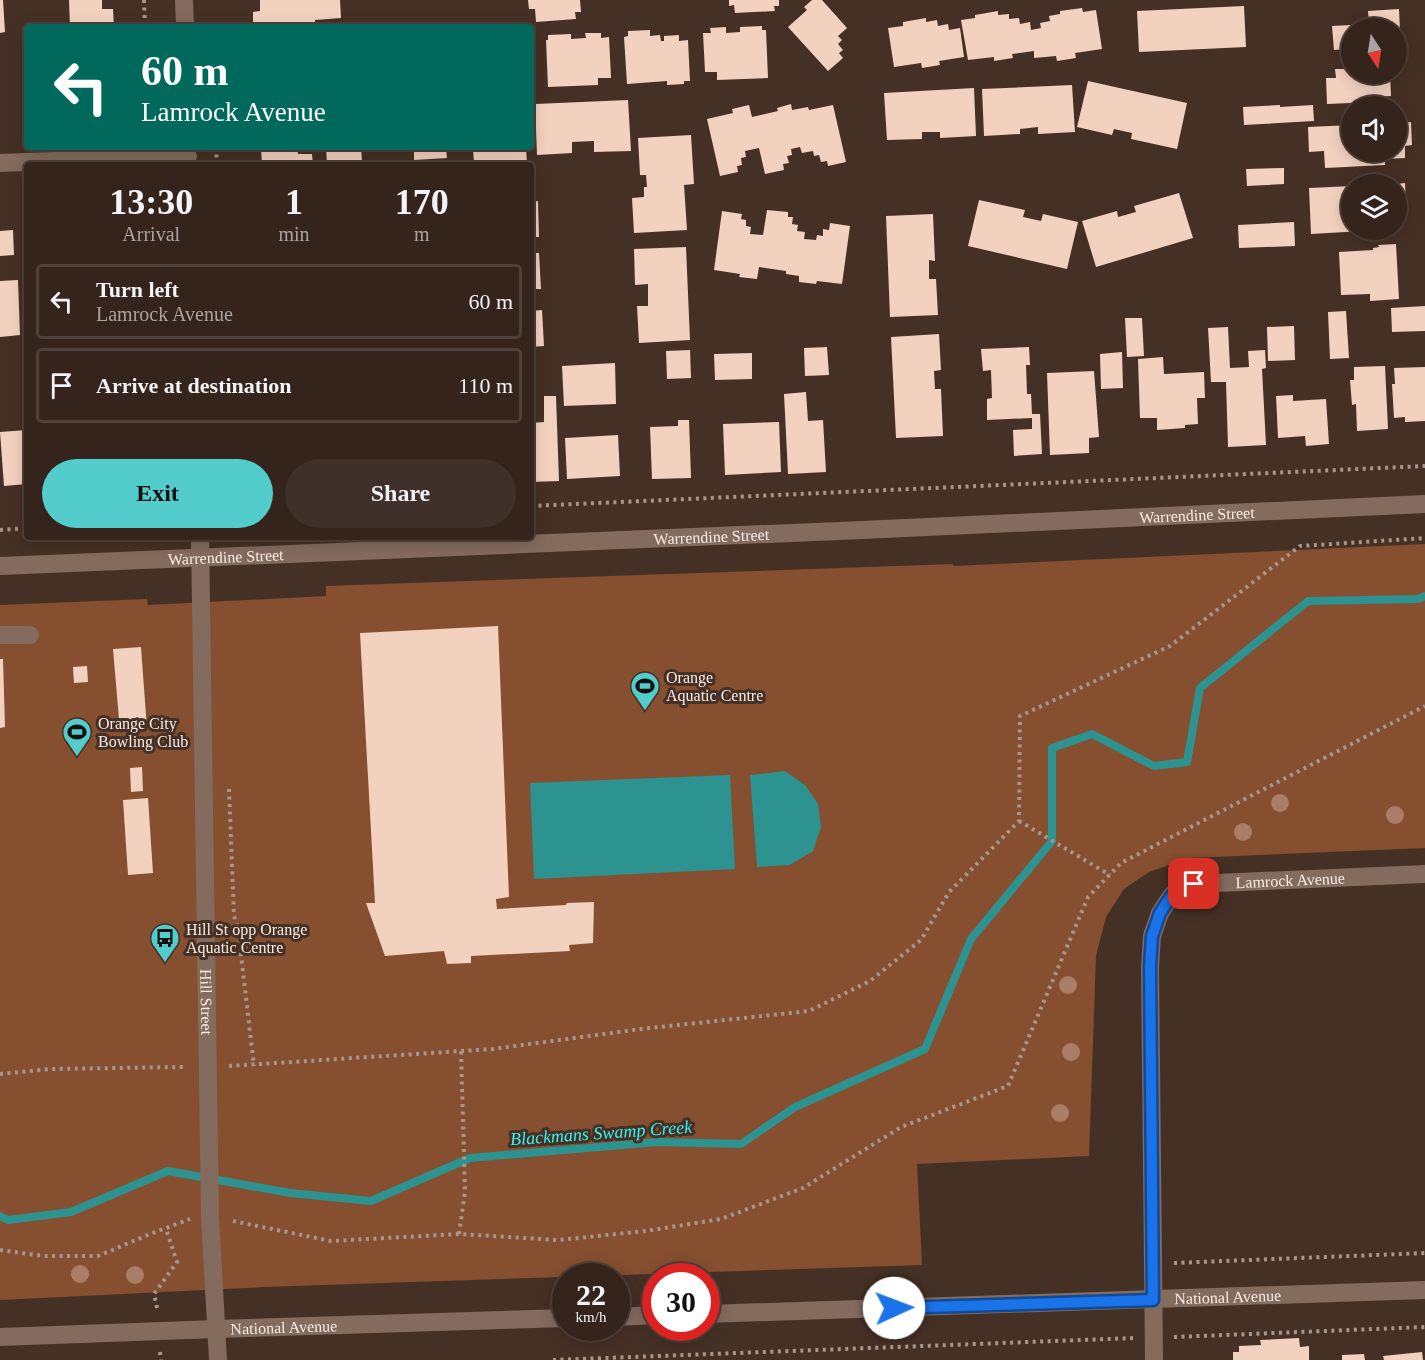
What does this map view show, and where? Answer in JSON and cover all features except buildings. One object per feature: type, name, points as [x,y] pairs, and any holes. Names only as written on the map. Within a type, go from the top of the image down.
[{"type":"street","points":[[184,0],[185,24]]},
{"type":"street","points":[[27,162],[188,156]]},
{"type":"street","points":[[0,163],[24,162]]},
{"type":"street","name":"Warrendine Street","points":[[0,566],[1425,504]]},
{"type":"street","name":"Hill Street","points":[[200,540],[210,1217],[218,1360]]},
{"type":"street","points":[[0,635],[30,635]]},
{"type":"street","name":"Lamrock Avenue","points":[[1154,1360],[1150,967],[1152,936],[1160,913],[1172,895],[1194,884],[1425,874]]},
{"type":"street","name":"National Avenue","points":[[720,1314],[1425,1290]]},
{"type":"street","name":"National Avenue","points":[[0,1337],[552,1318]]},
{"type":"path","points":[[144,0],[145,24]]},
{"type":"path","points":[[534,506],[1425,466]]},
{"type":"path","points":[[0,530],[24,528]]},
{"type":"path","points":[[0,1074],[50,1070],[254,1066],[493,1050],[640,1029],[809,1011],[870,981],[921,940],[949,892],[1019,821],[1020,716],[1170,646],[1300,546],[1425,538]]},
{"type":"path","points":[[0,1250],[44,1256],[98,1256],[188,1220],[210,1217],[331,1241],[459,1234],[558,1240],[646,1231],[721,1219],[803,1188],[901,1127],[1008,1086],[1088,897],[1121,863],[1425,706]]},
{"type":"path","points":[[229,785],[234,915],[238,929],[254,1066]]},
{"type":"path","points":[[1019,821],[1110,875]]},
{"type":"path","points":[[459,1234],[465,1192],[461,1051]]},
{"type":"path","points":[[160,1360],[160,1331],[154,1294],[177,1262],[166,1228]]},
{"type":"path","points":[[1152,1264],[1425,1253]]},
{"type":"path","points":[[553,1360],[1425,1327]]},
{"type":"shaded area","points":[[1425,544],[1425,848],[1190,858],[1149,872],[1124,889],[1106,917],[1096,956],[1089,1156],[917,1164],[922,1265],[720,1272],[720,1263],[642,1263],[642,1274],[630,1275],[630,1263],[552,1263],[552,1277],[265,1287],[0,1300],[0,605],[147,599],[148,605],[326,596],[326,586],[953,564],[954,566]]},
{"type":"water","points":[[785,771],[805,785],[818,804],[821,827],[813,851],[790,865],[757,867],[750,775]]},
{"type":"water","points":[[730,775],[735,869],[534,879],[530,783]]},
{"type":"waterway","name":"Blackmans Swamp Creek","points":[[0,1216],[8,1220],[71,1212],[168,1171],[290,1193],[371,1201],[470,1158],[658,1142],[741,1144],[795,1107],[925,1049],[971,939],[1052,841],[1052,748],[1092,734],[1154,766],[1187,762],[1200,688],[1308,601],[1418,599],[1425,596]]},
{"type":"place","name":"Orange Aquatic Centre","points":[[645,712]]},
{"type":"place","name":"Orange City Bowling Club","points":[[77,758]]},
{"type":"place","name":"Hill St opp Orange Aquatic Centre","points":[[165,964]]},
{"type":"route","points":[[894,1308],[1153,1300],[1150,967],[1152,936],[1160,913],[1172,895],[1194,884]]}]
